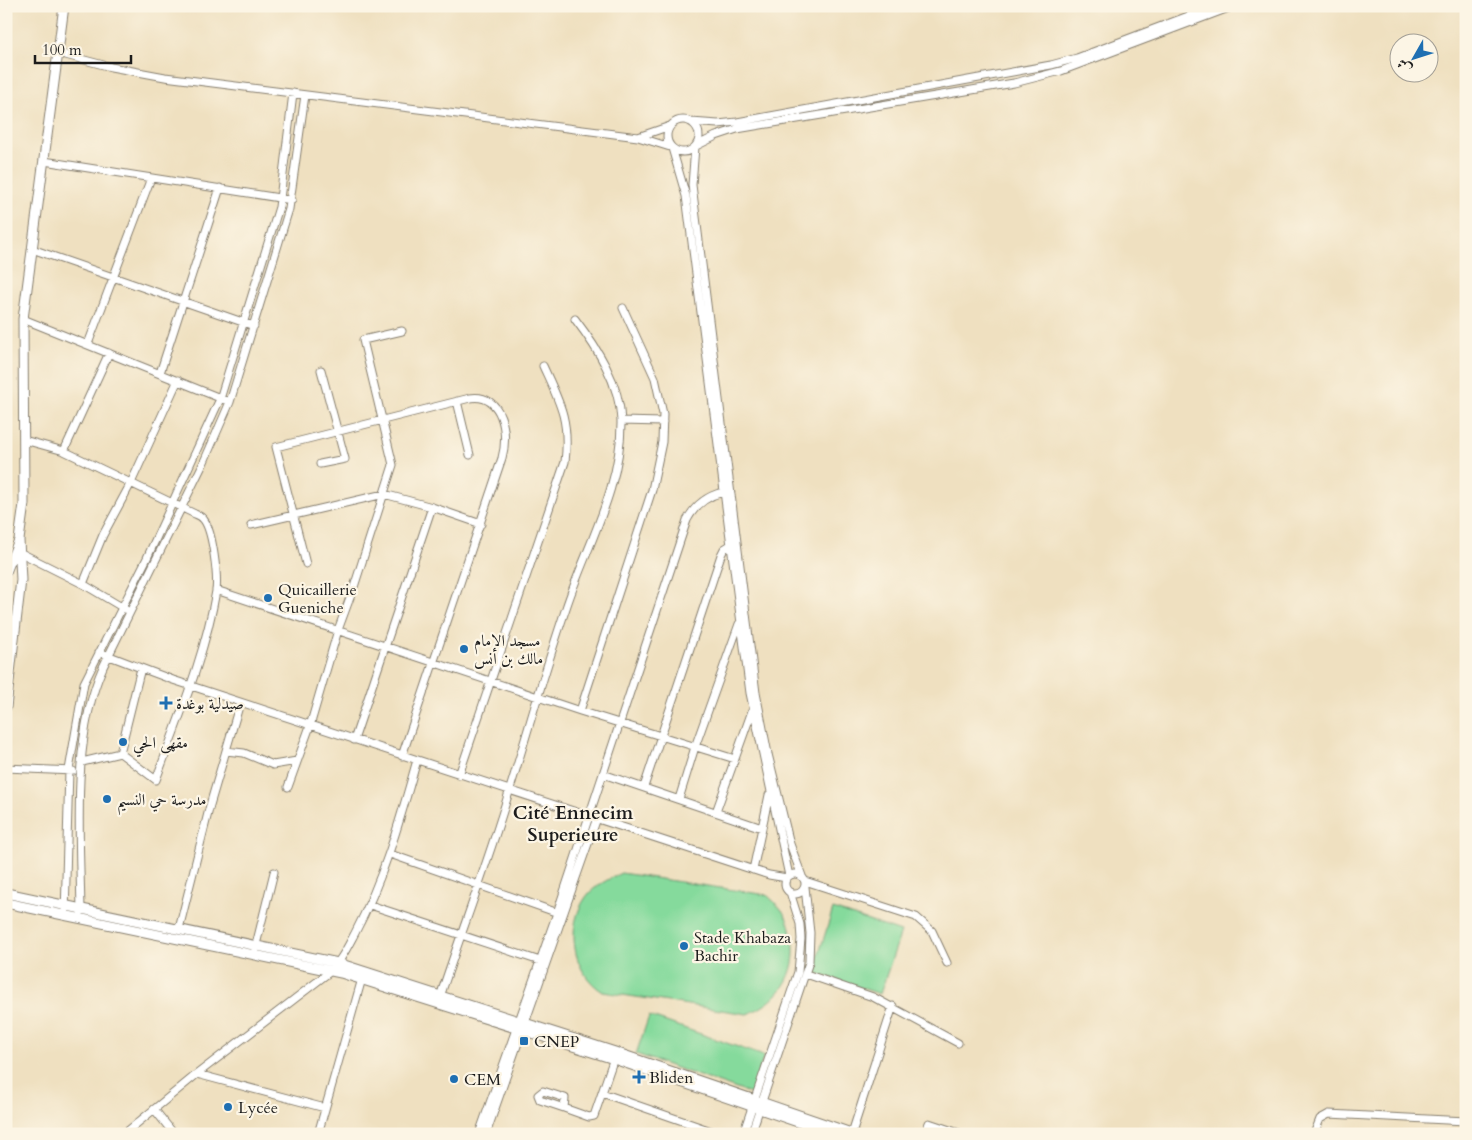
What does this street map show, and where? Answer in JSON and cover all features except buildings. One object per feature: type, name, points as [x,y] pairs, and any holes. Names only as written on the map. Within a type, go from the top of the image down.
[{"type":"street","points":[[6,572],[18,540],[24,504],[23,318],[64,6]]},
{"type":"street","points":[[638,137],[670,126],[680,120],[718,124],[737,122],[1024,70],[1077,58],[1215,6]]},
{"type":"street","points":[[58,53],[111,67],[165,77],[638,137],[684,152],[716,136],[737,129],[1028,80],[1072,68],[1234,6]]},
{"type":"street","points":[[1024,70],[1028,80]]},
{"type":"street","points":[[1012,71],[1014,83]]},
{"type":"street","points":[[66,915],[69,770],[84,683],[172,503],[220,399],[281,198],[293,94]]},
{"type":"street","points":[[81,913],[78,845],[80,771],[92,695],[108,655],[182,507],[230,402],[292,200],[305,95]]},
{"type":"street","points":[[691,122],[699,134],[692,185],[734,544],[740,622],[752,710],[788,877],[788,890],[800,924],[801,958],[757,1105],[751,1134]]},
{"type":"street","points":[[670,126],[667,137],[686,196],[724,492],[761,718],[790,844],[804,881],[810,933],[806,974],[757,1105],[744,1134]]},
{"type":"street","points":[[44,161],[292,200]]},
{"type":"street","points":[[88,344],[151,178]]},
{"type":"street","points":[[160,373],[220,188]]},
{"type":"street","points":[[32,249],[254,326]]},
{"type":"street","points":[[580,711],[658,472],[663,422],[655,378],[622,308]]},
{"type":"street","points":[[23,318],[230,402]]},
{"type":"street","points":[[439,1000],[510,791],[566,607],[617,468],[621,421],[620,408],[610,376],[600,356],[575,319]]},
{"type":"street","points":[[288,787],[310,726],[338,630],[393,466],[364,340],[402,330]]},
{"type":"street","points":[[64,450],[109,353]]},
{"type":"street","points":[[459,775],[565,462],[568,439],[564,415],[542,366]]},
{"type":"street","points":[[320,464],[345,458],[321,370]]},
{"type":"street","points":[[83,584],[103,535],[131,483],[178,380]]},
{"type":"street","points":[[306,564],[276,447],[478,397],[486,398],[498,410],[506,434],[502,458],[435,663],[402,756]]},
{"type":"street","points":[[457,401],[470,455]]},
{"type":"street","points":[[621,421],[663,422]]},
{"type":"street","points":[[24,440],[64,450],[182,507],[201,517],[206,524],[215,568],[216,590],[190,686],[156,780],[120,753]]},
{"type":"street","points":[[479,1134],[521,1026],[594,817],[603,774],[687,520],[699,504],[708,497],[724,492]]},
{"type":"street","points":[[251,525],[384,494],[432,507],[481,524]]},
{"type":"street","points":[[354,740],[432,507]]},
{"type":"street","points":[[6,706],[21,580],[21,553],[18,540]]},
{"type":"street","points":[[644,787],[721,556],[734,544]]},
{"type":"street","points":[[21,553],[83,584],[130,612]]},
{"type":"street","points":[[216,590],[435,663],[492,680],[580,711],[735,759]]},
{"type":"street","points":[[679,799],[694,747],[740,622]]},
{"type":"street","points":[[99,652],[190,686],[459,775],[769,875],[788,877],[796,874],[804,881],[916,917],[932,931],[947,963]]},
{"type":"street","points":[[120,753],[141,668]]},
{"type":"street","points":[[177,932],[240,702]]},
{"type":"street","points":[[716,812],[752,710]]},
{"type":"street","points":[[226,751],[244,753],[273,765],[297,761]]},
{"type":"street","points":[[82,762],[120,753]]},
{"type":"street","points":[[124,1134],[335,966],[370,905],[390,854],[417,760]]},
{"type":"street","points":[[6,768],[80,771]]},
{"type":"street","points":[[603,774],[762,828]]},
{"type":"street","points":[[753,870],[770,792]]},
{"type":"street","points":[[390,854],[561,914]]},
{"type":"street","points":[[254,950],[274,872]]},
{"type":"street","points":[[769,875],[788,890],[800,892],[804,881]]},
{"type":"street","points":[[6,893],[66,905],[81,913],[335,966],[614,1056],[757,1105],[833,1134]]},
{"type":"street","points":[[6,903],[66,915],[81,913]]},
{"type":"street","points":[[370,905],[540,961]]},
{"type":"street","points":[[486,1134],[540,961],[561,914]]},
{"type":"street","points":[[806,974],[860,991],[893,1006],[958,1043]]},
{"type":"street","points":[[318,1134],[363,975]]},
{"type":"street","points":[[757,1105],[853,1134],[893,1006]]},
{"type":"street","points":[[564,1108],[593,1117],[614,1056]]},
{"type":"street","points":[[197,1074],[325,1108]]},
{"type":"street","points":[[602,1093],[720,1134]]},
{"type":"street","points":[[154,1109],[174,1134]]},
{"type":"street","points":[[1314,1134],[1320,1119],[1329,1114],[1466,1121]]},
{"type":"street","points":[[925,1134],[929,1123],[962,1134]]},
{"type":"green space","name":"Stade Khabaza Bachir","points":[[621,873],[767,895],[784,914],[791,930],[794,957],[787,981],[771,1001],[747,1014],[603,992],[593,984],[578,962],[575,949],[575,922],[579,909],[589,893],[602,883]]},
{"type":"green space","points":[[833,909],[901,932],[880,994],[816,973],[815,966]]},
{"type":"green space","points":[[649,1016],[764,1056],[751,1094],[636,1054]]},
{"type":"place","name":"Quicaillerie Gueniche","points":[[268,598]]},
{"type":"place","name":"مسجد الإمام مالك بن أنس","points":[[464,649]]},
{"type":"place","name":"صيدلية بوغدة","points":[[166,703]]},
{"type":"place","name":"مقهى الحي","points":[[123,742]]},
{"type":"place","name":"مدرسة حي النسيم","points":[[107,799]]},
{"type":"place","name":"Stade Khabaza Bachir","points":[[684,946]]},
{"type":"place","name":"CNEP","points":[[524,1041]]},
{"type":"place","name":"Bliden","points":[[639,1077]]},
{"type":"place","name":"CEM","points":[[454,1079]]},
{"type":"place","name":"Lycée","points":[[228,1107]]},
{"type":"district","name":"Cité Ennecim Superieure","points":[[573,823]]}]
